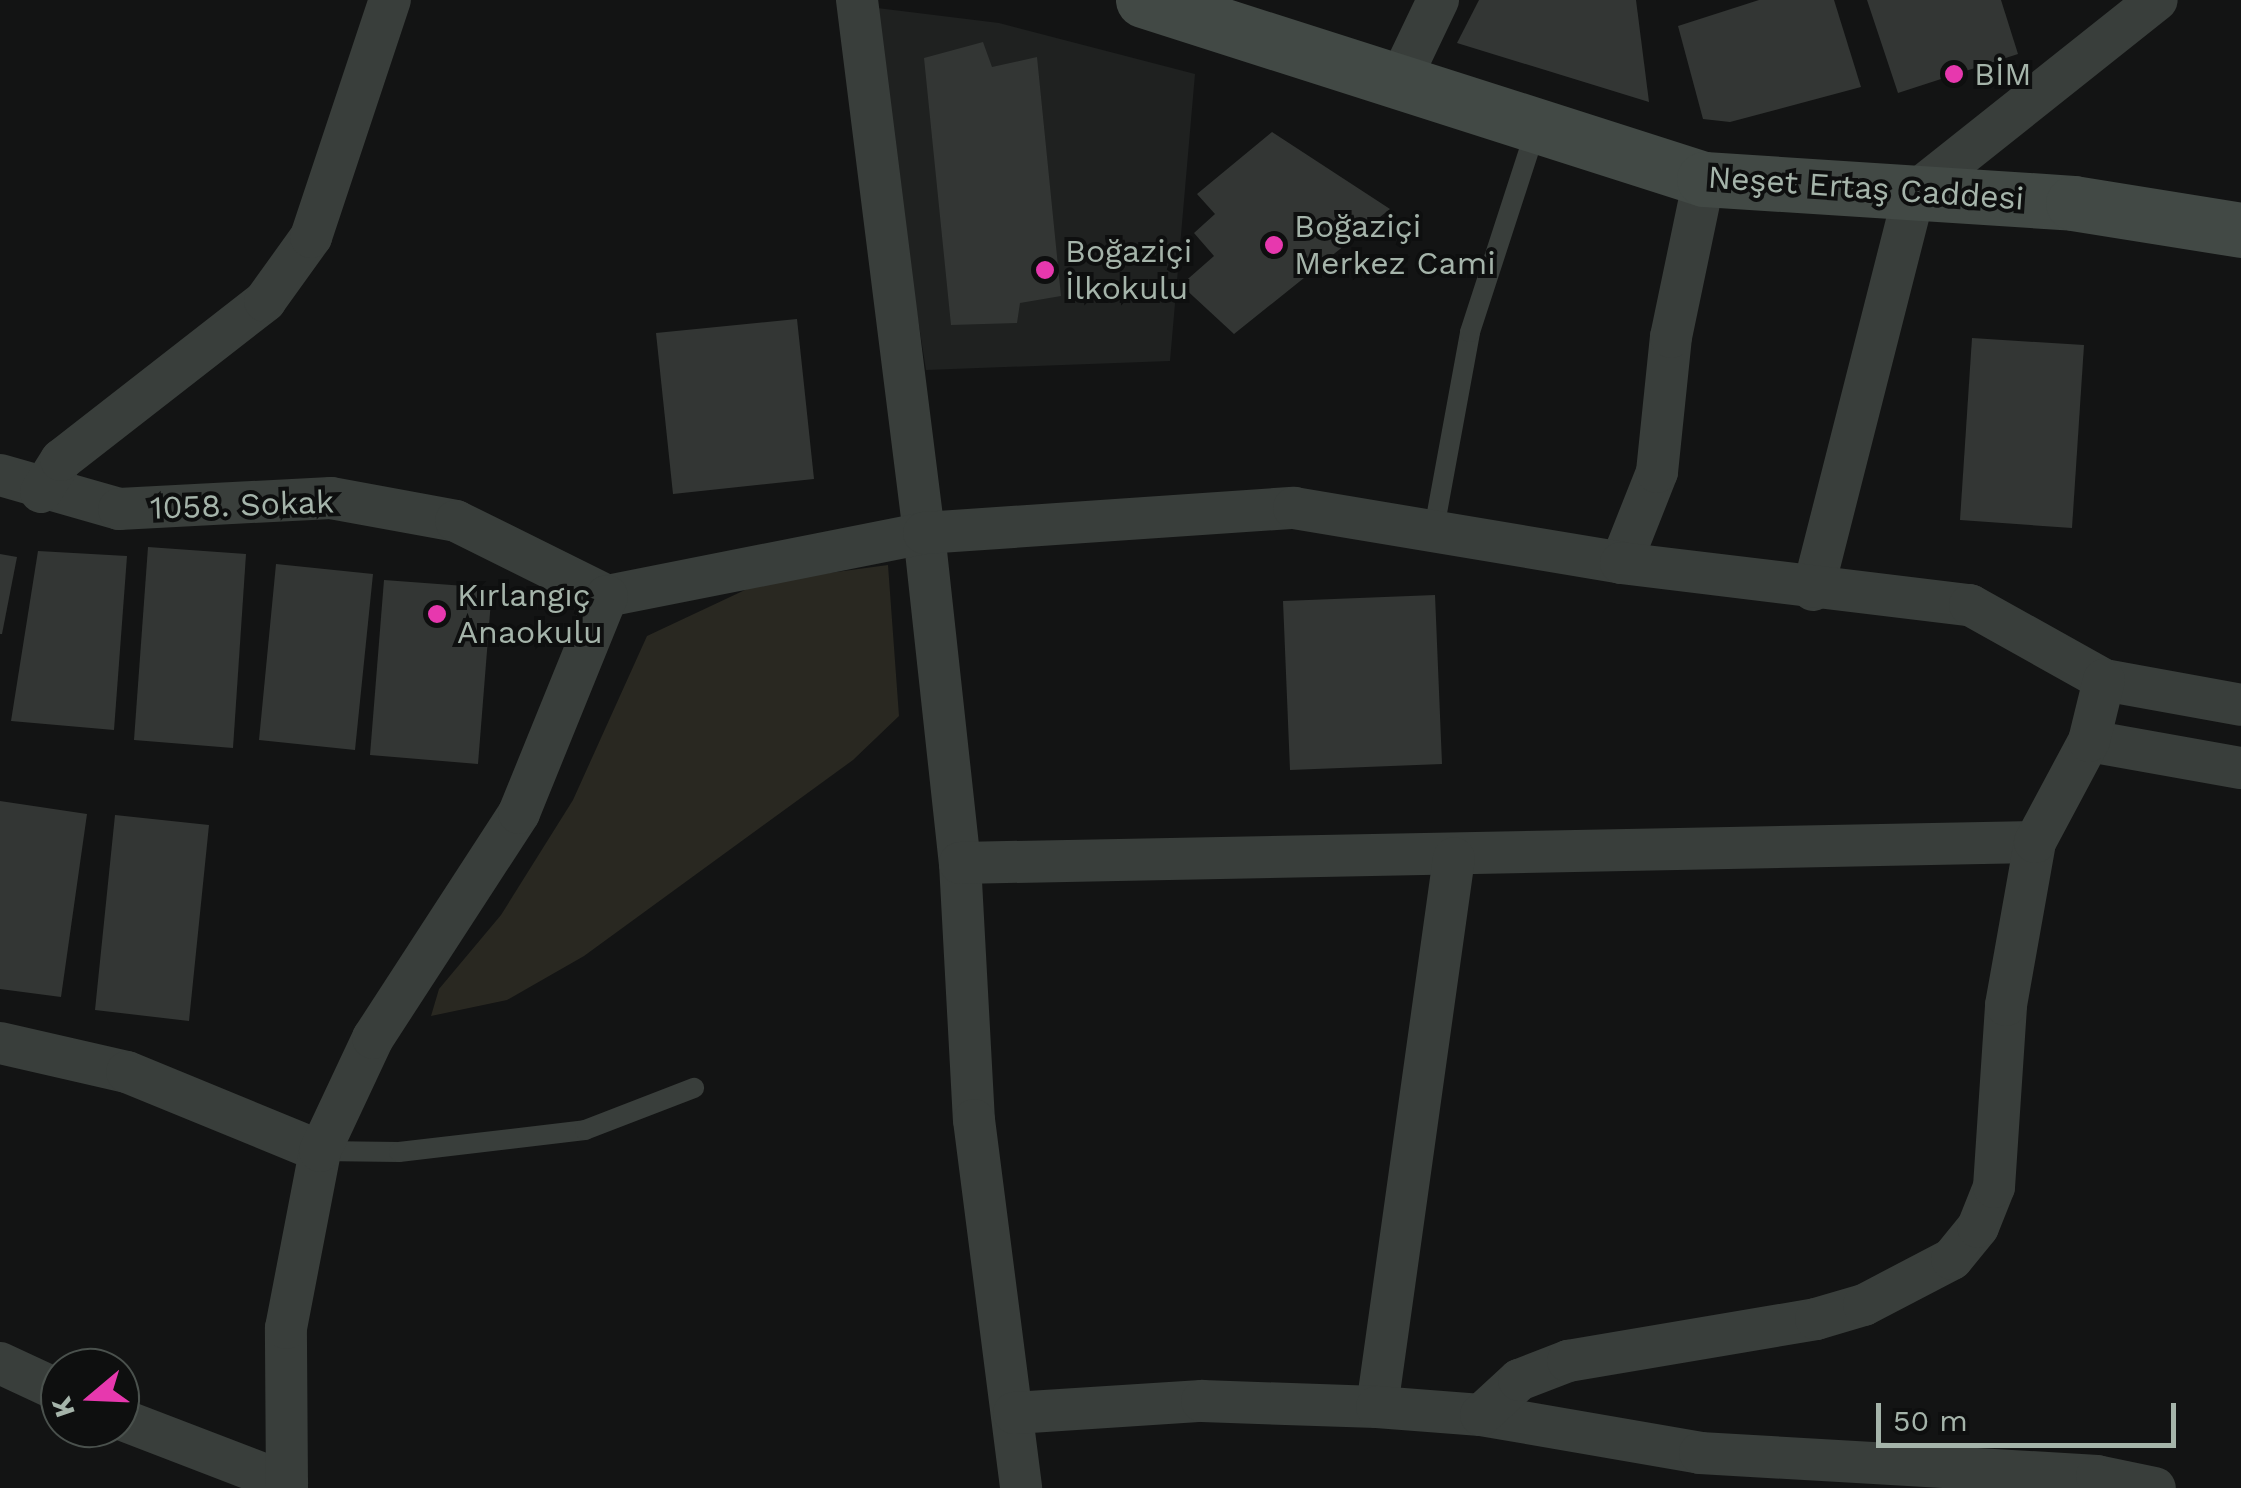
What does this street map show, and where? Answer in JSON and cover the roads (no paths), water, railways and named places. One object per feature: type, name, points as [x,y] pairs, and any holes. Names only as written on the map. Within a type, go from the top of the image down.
[{"type":"main road","name":"Neşet Ertaş Caddesi","points":[[1143,0],[1704,179],[2072,203],[2241,230]]},
{"type":"main road","name":"Neşet Ertaş Caddesi","points":[[1224,0],[1326,59]]},
{"type":"street","points":[[41,492],[61,460],[265,301],[311,237],[390,0]]},
{"type":"street","points":[[857,0],[924,533],[960,863],[974,1120],[1021,1488]]},
{"type":"street","points":[[1398,84],[1438,0]]},
{"type":"street","points":[[1813,590],[1914,193],[2157,0]]},
{"type":"street","points":[[1621,563],[1656,472],[1671,337],[1704,179]]},
{"type":"street","name":"1058. Sokak","points":[[0,475],[41,492],[119,509],[349,501],[456,522],[607,596]]},
{"type":"street","points":[[140,1427],[287,1485],[286,1328],[320,1151],[373,1038],[519,813],[607,596],[924,533],[1294,508],[1621,563],[1813,590],[1970,605],[2104,680],[2241,705]]},
{"type":"street","points":[[1481,1415],[1519,1380],[1568,1362],[1816,1319],[1864,1305],[1952,1259],[1978,1227],[1994,1187],[2006,1005],[2035,842],[2089,740],[2104,680]]},
{"type":"street","points":[[2089,740],[2241,768]]},
{"type":"street","points":[[960,863],[1454,858],[2035,842]]},
{"type":"street","points":[[1377,1407],[1454,858]]},
{"type":"street","points":[[0,1044],[126,1072],[320,1151]]},
{"type":"street","points":[[0,1363],[40,1382]]},
{"type":"street","points":[[1014,1413],[1202,1401],[1377,1407],[1481,1415],[1700,1453],[2097,1476],[2155,1488]]},
{"type":"lane","points":[[1434,530],[1470,332],[1536,127]]},
{"type":"lane","points":[[320,1151],[399,1152],[585,1130],[694,1088]]},
{"type":"place","name":"BİM","points":[[1954,74]]},
{"type":"place","name":"Boğaziçi Merkez Cami","points":[[1274,245]]},
{"type":"place","name":"Boğaziçi İlkokulu","points":[[1045,270]]},
{"type":"place","name":"Kırlangıç Anaokulu","points":[[437,614]]}]
